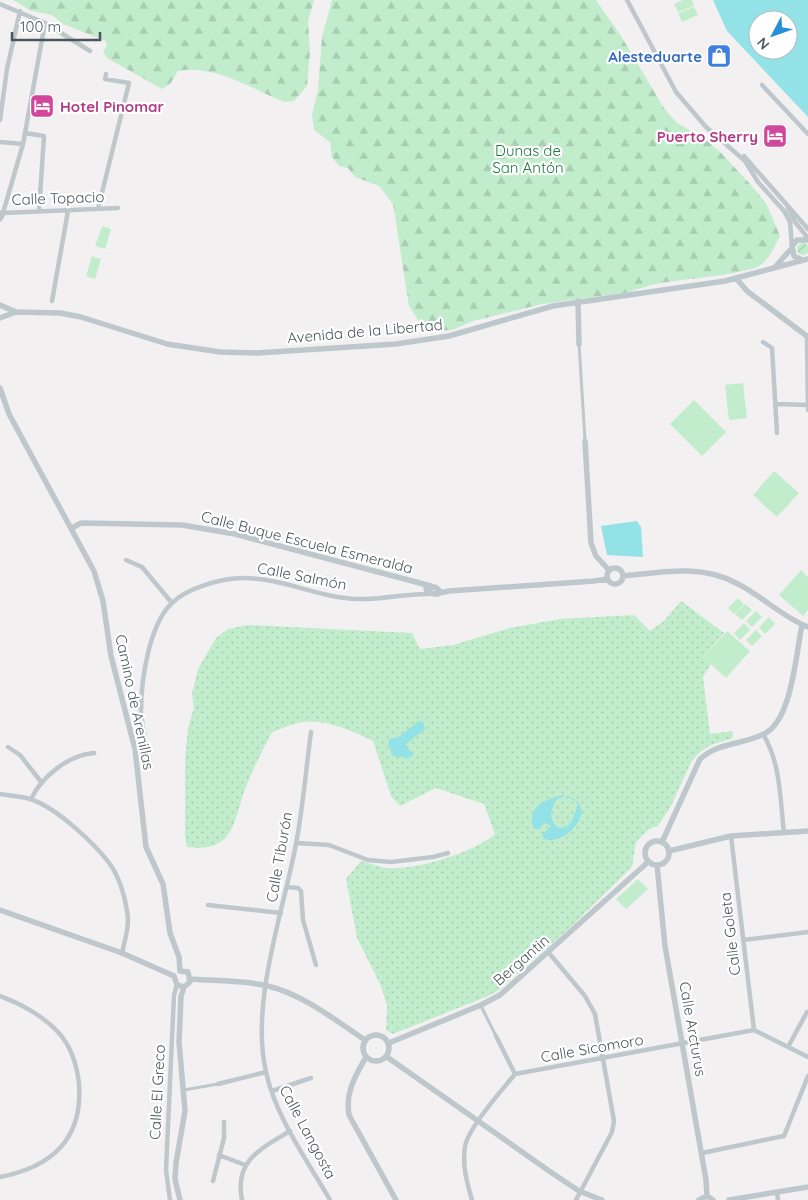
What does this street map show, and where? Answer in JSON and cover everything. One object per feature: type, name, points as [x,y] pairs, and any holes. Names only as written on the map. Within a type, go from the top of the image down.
[{"type":"street","points":[[626,0],[676,92],[706,128],[745,161],[758,182],[787,215],[794,256],[806,259]]},
{"type":"street","points":[[0,4],[45,23],[90,51]]},
{"type":"street","points":[[0,120],[8,68],[20,11]]},
{"type":"street","points":[[1,215],[23,144],[45,23]]},
{"type":"street","points":[[98,209],[129,83],[105,79],[106,74]]},
{"type":"street","points":[[762,85],[808,134]]},
{"type":"street","points":[[25,133],[44,136],[38,212]]},
{"type":"street","points":[[0,142],[23,144]]},
{"type":"street","points":[[732,149],[752,163],[808,229]]},
{"type":"street","points":[[784,201],[795,222],[808,239]]},
{"type":"street","name":"Calle Topacio","points":[[1,215],[118,208]]},
{"type":"street","points":[[52,301],[68,211]]},
{"type":"street","points":[[774,267],[797,240],[808,239]]},
{"type":"street","name":"Avenida de la Libertad","points":[[0,318],[16,312],[60,313],[81,317],[184,347],[220,352],[257,353],[422,341],[449,336],[537,309],[578,301],[736,278],[806,259]]},
{"type":"street","points":[[736,278],[747,291],[807,337],[808,410]]},
{"type":"street","points":[[578,301],[591,543],[596,556],[609,570],[608,579]]},
{"type":"street","name":"Avenida de la Libertad","points":[[0,305],[16,312]]},
{"type":"street","points":[[763,342],[772,348],[777,404],[777,433]]},
{"type":"street","name":"Camino de Arenillas","points":[[0,388],[9,414],[94,571],[103,601],[111,656],[135,749],[146,847],[163,884],[170,933],[179,957],[180,971]]},
{"type":"street","points":[[777,404],[808,405]]},
{"type":"street","name":"Calle Buque Escuela Esmeralda","points":[[72,528],[80,523],[182,525],[235,534],[449,591]]},
{"type":"street","points":[[126,560],[142,567],[172,603],[151,642],[142,679],[141,713],[150,763]]},
{"type":"street","points":[[609,570],[614,567],[620,568],[624,576]]},
{"type":"street","points":[[624,576],[693,570],[714,574],[736,582],[805,626],[786,707],[779,721],[764,734],[708,751],[700,759],[662,842]]},
{"type":"street","points":[[608,579],[611,583],[617,584],[622,581],[624,576]]},
{"type":"street","name":"Calle Salmón","points":[[172,603],[193,590],[221,580],[244,578],[283,582],[333,596],[358,599],[435,594]]},
{"type":"street","points":[[430,587],[428,592],[435,594],[449,591],[594,582],[608,579]]},
{"type":"street","points":[[430,587],[439,590],[435,594]]},
{"type":"street","points":[[419,594],[430,587]]},
{"type":"street","name":"Calle Tiburón","points":[[266,986],[296,843],[311,732]]},
{"type":"street","points":[[764,734],[773,750],[784,833]]},
{"type":"street","points":[[8,747],[20,755],[42,783]]},
{"type":"street","points":[[31,799],[49,776],[81,754],[94,754]]},
{"type":"street","points":[[0,794],[31,799],[59,815],[90,842],[111,865],[121,886],[128,912],[128,927],[122,953]]},
{"type":"street","points":[[669,850],[731,836],[808,831]]},
{"type":"street","name":"Calle Goleta","points":[[731,836],[754,1030]]},
{"type":"street","points":[[651,842],[662,842],[669,850],[667,859],[657,865],[648,862],[644,855],[645,847],[651,842]]},
{"type":"street","points":[[296,843],[329,844],[368,860],[391,862],[433,857],[448,853]]},
{"type":"street","name":"Bergantin","points":[[389,1043],[481,1005],[512,986],[648,862]]},
{"type":"street","name":"Calle Arcturus","points":[[657,865],[665,946],[702,1153],[707,1196]]},
{"type":"street","points":[[287,887],[298,888],[301,892],[303,920],[316,965]]},
{"type":"street","points":[[208,905],[281,913]]},
{"type":"street","points":[[0,910],[122,953],[174,976],[177,985],[184,987]]},
{"type":"street","points":[[743,940],[808,932]]},
{"type":"street","points":[[549,953],[584,996],[595,1014],[614,1121],[612,1132],[579,1191],[576,1200]]},
{"type":"street","points":[[174,976],[180,971],[188,972],[191,979]]},
{"type":"street","points":[[191,979],[266,986],[287,992],[318,1009],[365,1040]]},
{"type":"street","points":[[180,1200],[175,1179],[185,1111],[179,1042],[181,996],[184,987],[191,979]]},
{"type":"street","name":"Calle El Greco","points":[[170,1200],[166,1170],[174,995],[177,985]]},
{"type":"street","name":"Calle Langosta","points":[[266,986],[262,1024],[266,1072],[272,1091],[290,1131],[330,1200]]},
{"type":"street","points":[[0,996],[22,1004],[57,1030],[68,1045],[76,1064],[80,1099],[75,1126],[60,1150],[51,1158],[0,1177]]},
{"type":"street","points":[[472,1200],[465,1174],[464,1145],[478,1122],[515,1074],[481,1005]]},
{"type":"street","points":[[788,1046],[807,1012]]},
{"type":"street","points":[[754,1030],[808,1057]]},
{"type":"street","name":"Calle Sicomoro","points":[[515,1074],[754,1030]]},
{"type":"street","points":[[365,1040],[375,1035],[385,1038],[389,1043],[387,1057]]},
{"type":"street","points":[[365,1040],[363,1049],[366,1057],[351,1084],[347,1101],[350,1116],[396,1200]]},
{"type":"street","points":[[366,1057],[379,1061],[387,1057]]},
{"type":"street","points":[[387,1057],[579,1191],[602,1200]]},
{"type":"street","points":[[184,1090],[266,1072]]},
{"type":"street","points":[[702,1153],[784,1136],[808,1076]]},
{"type":"street","points":[[272,1091],[311,1078]]},
{"type":"street","points":[[213,1181],[224,1138],[224,1122]]},
{"type":"street","points":[[242,1200],[240,1180],[245,1165],[264,1147],[290,1131]]},
{"type":"street","points":[[219,1155],[245,1165]]},
{"type":"street","points":[[730,1200],[808,1187]]},
{"type":"street","points":[[777,1192],[778,1200]]},
{"type":"street","points":[[699,1200],[707,1196],[713,1200]]},
{"type":"green space","points":[[13,0],[314,0],[308,21],[310,51],[307,86],[294,101],[284,102],[219,74],[192,70],[178,71],[170,84],[162,89],[107,58],[103,51],[107,46],[106,41],[63,24],[52,15],[31,11]]},
{"type":"green space","name":"Dunas de San Antón","points":[[332,0],[596,0],[621,36],[664,108],[677,123],[705,139],[721,153],[766,203],[780,236],[773,250],[761,265],[748,270],[656,284],[630,292],[542,304],[473,321],[452,330],[435,331],[423,328],[409,306],[393,204],[379,186],[355,177],[348,168],[339,166],[332,157],[330,142],[314,130],[312,115],[318,90],[322,37]]},
{"type":"green space","points":[[683,0],[692,0],[694,6],[678,12],[674,4]]},
{"type":"green space","points":[[694,7],[698,15],[682,22],[678,13]]},
{"type":"green space","points":[[102,226],[111,229],[105,249],[95,246]]},
{"type":"green space","points":[[805,243],[808,244],[808,254],[801,255],[798,254],[797,247],[798,244]]},
{"type":"green space","points":[[92,256],[101,259],[95,279],[86,276]]},
{"type":"green space","points":[[743,383],[747,418],[729,420],[725,385]]},
{"type":"green space","points":[[694,400],[726,432],[702,456],[670,424]]},
{"type":"green space","points":[[774,471],[799,493],[777,517],[753,495]]},
{"type":"green space","points":[[801,570],[808,577],[808,610],[803,616],[779,595]]},
{"type":"green space","points":[[738,598],[744,604],[734,614],[728,608]]},
{"type":"green space","points":[[681,601],[724,633],[703,657],[711,664],[703,677],[710,734],[732,731],[733,738],[711,745],[700,752],[691,762],[672,804],[658,826],[649,829],[636,842],[632,867],[572,926],[499,990],[488,996],[393,1034],[386,1030],[387,1006],[381,986],[357,938],[346,879],[361,861],[387,868],[428,863],[444,859],[473,847],[495,834],[484,804],[436,788],[400,806],[391,796],[373,741],[347,729],[317,722],[298,723],[272,732],[245,789],[230,833],[215,845],[203,848],[187,847],[185,837],[185,759],[188,729],[194,707],[192,694],[198,669],[216,638],[228,629],[248,625],[412,633],[420,649],[453,645],[510,628],[560,619],[634,615],[650,631],[664,621]]},
{"type":"green space","points":[[745,604],[752,610],[742,620],[735,614]]},
{"type":"green space","points":[[756,611],[762,617],[752,627],[746,621]]},
{"type":"green space","points":[[769,617],[775,624],[765,634],[759,627]]},
{"type":"green space","points":[[744,623],[750,630],[740,640],[734,633]]},
{"type":"green space","points":[[756,630],[762,636],[752,646],[746,640]]},
{"type":"green space","points":[[727,631],[750,651],[726,678],[703,657]]},
{"type":"green space","points":[[638,879],[648,889],[626,909],[616,899]]},
{"type":"water","points":[[713,0],[808,0],[808,117],[754,60],[798,60],[798,10],[748,10],[748,53],[727,31]]},
{"type":"water","points":[[637,521],[641,527],[643,557],[607,555],[601,526]]},
{"type":"water","points":[[419,721],[423,723],[425,729],[406,744],[407,748],[413,753],[413,756],[407,758],[393,756],[388,744],[390,739],[400,736]]},
{"type":"water","points":[[563,795],[575,800],[581,806],[581,815],[578,823],[562,837],[553,840],[544,839],[542,835],[551,826],[545,823],[539,829],[534,829],[532,815],[534,810],[544,802]],"holes":[[[565,796],[576,801],[578,806],[572,821],[567,826],[559,828],[553,822],[551,815],[556,800]]]},
{"type":"place","name":"Alesteduarte","points":[[719,56]]},
{"type":"place","name":"Hotel Pinomar","points":[[42,106]]},
{"type":"place","name":"Puerto Sherry","points":[[775,136]]}]
